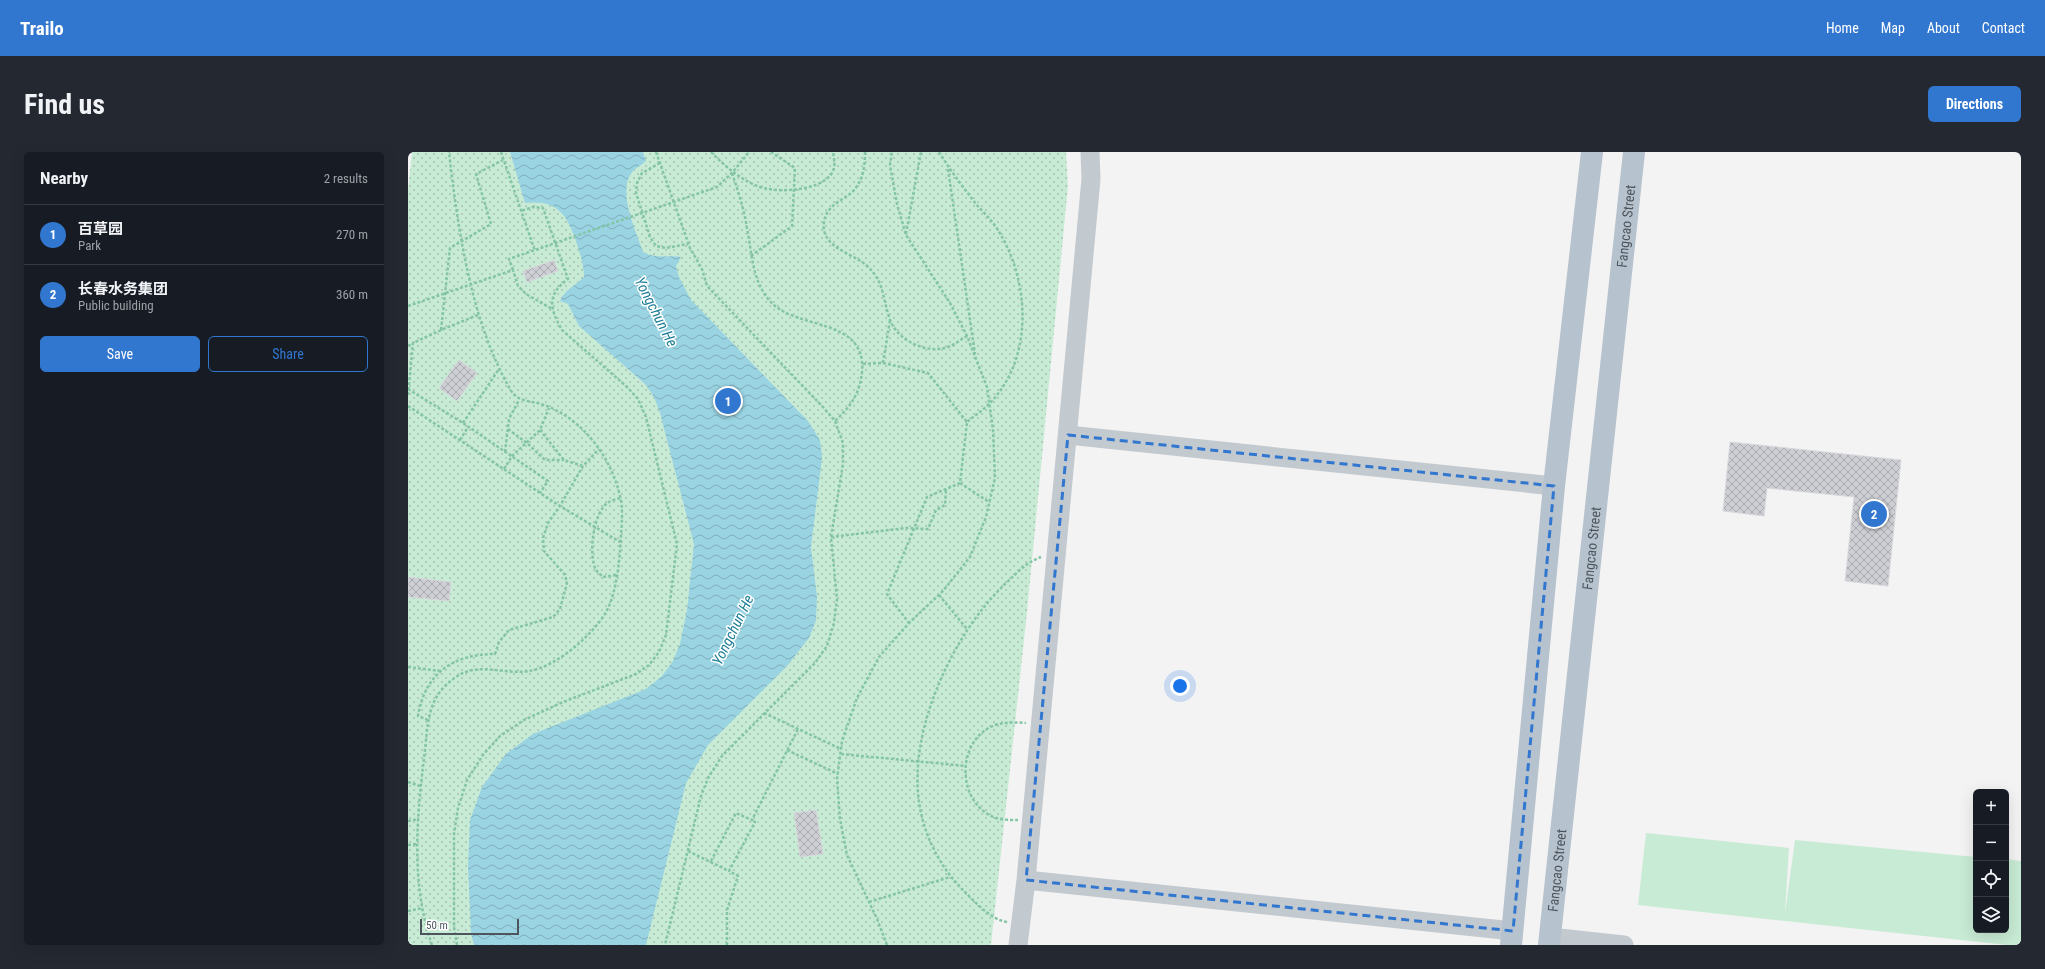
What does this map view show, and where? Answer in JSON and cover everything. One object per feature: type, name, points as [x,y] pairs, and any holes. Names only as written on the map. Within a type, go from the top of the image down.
[{"type":"main road","points":[[1512,938],[1554,486],[1592,152]]},
{"type":"main road","name":"Fangcao Street","points":[[1549,941],[1634,152]]},
{"type":"street","points":[[1018,945],[1026,880],[1068,435],[1091,179],[1090,152]]},
{"type":"street","points":[[1068,435],[1554,486]]},
{"type":"street","points":[[1026,880],[1512,938]]},
{"type":"street","points":[[1549,941],[1624,945]]},
{"type":"path","points":[[432,945],[423,908],[417,863],[420,786],[428,720],[435,699],[447,683],[463,673],[482,669],[510,672],[530,671],[548,665],[570,651],[588,634],[606,612],[616,575],[620,542],[621,498],[611,469],[599,449],[584,431],[563,415],[543,405],[519,400],[512,392],[492,354],[478,315],[455,204],[449,152]]},
{"type":"path","points":[[501,152],[535,251]]},
{"type":"path","points":[[656,152],[688,244],[702,269],[707,286],[835,421],[844,443],[843,464],[831,537],[837,599],[834,623],[828,646],[815,663],[722,756],[708,778],[701,796],[665,945]]},
{"type":"path","points":[[711,152],[732,172],[756,186],[781,190],[810,187],[826,180],[833,172],[835,162],[833,152]]},
{"type":"path","points":[[552,309],[540,303],[518,286],[509,259],[717,187],[749,152]]},
{"type":"path","points":[[751,256],[792,226],[795,168],[771,152]]},
{"type":"path","points":[[865,152],[865,166],[861,180],[851,193],[836,202],[828,213],[824,222],[825,233],[838,249],[866,265],[876,276],[884,290],[890,319],[898,332],[908,341],[921,347],[933,349],[946,348],[967,336]]},
{"type":"path","points":[[887,945],[848,855],[840,819],[838,774],[841,749],[857,698],[879,657],[909,623],[939,595],[970,556],[986,517],[995,478],[993,429],[987,387],[967,336],[950,303],[906,235],[897,204],[890,166],[892,152]]},
{"type":"path","points":[[906,235],[921,152]]},
{"type":"path","points":[[939,152],[948,167],[996,226],[1013,259],[1022,292],[1023,324],[1017,354],[1007,378],[989,404],[967,422],[960,482]]},
{"type":"path","points":[[441,330],[450,248],[491,224],[476,174],[503,160]]},
{"type":"path","points":[[660,163],[642,173],[637,184],[636,193],[650,237],[656,246],[666,248],[688,244]]},
{"type":"path","points":[[948,167],[976,358]]},
{"type":"path","points":[[732,172],[743,205],[756,277],[769,301],[793,317],[822,324],[846,335],[858,348],[863,364],[861,382],[855,400],[835,421]]},
{"type":"path","points":[[457,945],[454,927],[454,834],[458,808],[467,780],[483,755],[500,736],[524,720],[563,702],[636,674],[649,665],[659,652],[666,635],[677,544],[646,417],[638,399],[562,330],[552,309],[554,293],[568,280],[543,208],[533,207],[521,211]]},
{"type":"path","points":[[408,306],[512,270]]},
{"type":"path","points":[[408,346],[441,330],[478,315]]},
{"type":"path","points":[[883,363],[890,319]]},
{"type":"path","points":[[408,395],[413,343]]},
{"type":"path","points":[[863,364],[883,363],[928,373],[967,422]]},
{"type":"path","points":[[463,423],[499,368]]},
{"type":"path","points":[[408,390],[463,423],[548,480],[540,493]]},
{"type":"path","points":[[505,452],[509,419],[519,400]]},
{"type":"path","points":[[408,406],[560,506],[620,542]]},
{"type":"path","points":[[504,469],[512,456],[540,430],[549,408]]},
{"type":"path","points":[[460,440],[468,427]]},
{"type":"path","points":[[508,429],[527,442],[545,460],[564,460],[582,466]]},
{"type":"path","points":[[540,430],[564,460]]},
{"type":"path","points":[[428,720],[418,716],[420,704],[427,687],[440,671],[458,660],[479,654],[495,654],[499,642],[509,630],[553,616],[560,609],[566,579],[565,575],[544,551],[543,538],[548,523],[560,506],[582,466],[599,449]]},
{"type":"path","points":[[960,482],[990,502]]},
{"type":"path","points":[[909,623],[887,594],[928,497],[946,490],[960,482]]},
{"type":"path","points":[[831,537],[914,528],[928,529],[936,510],[945,505],[946,490]]},
{"type":"path","points":[[616,575],[603,577],[596,571],[593,559],[592,542],[594,526],[605,505],[608,502],[621,498]]},
{"type":"path","points":[[1021,923],[999,921],[973,900],[950,877],[934,851],[924,823],[918,793],[920,762],[930,707],[947,667],[967,629],[990,599],[1028,562],[1057,551]]},
{"type":"path","points":[[939,595],[967,629]]},
{"type":"path","points":[[408,667],[440,671]]},
{"type":"path","points":[[764,713],[841,749]]},
{"type":"path","points":[[1031,822],[997,818],[983,811],[972,800],[966,784],[966,766],[972,744],[982,734],[994,726],[1009,722],[1040,725]]},
{"type":"path","points":[[730,871],[754,822],[752,820],[798,729]]},
{"type":"path","points":[[787,750],[838,774]]},
{"type":"path","points":[[841,754],[966,766]]},
{"type":"path","points":[[408,782],[420,786]]},
{"type":"path","points":[[711,862],[736,813],[752,820]]},
{"type":"path","points":[[408,821],[419,819]]},
{"type":"path","points":[[408,845],[418,844]]},
{"type":"path","points":[[688,851],[738,876],[727,910],[727,945]]},
{"type":"path","points":[[869,902],[950,877]]},
{"type":"path","points":[[408,911],[423,908]]},
{"type":"highlighted area","points":[[1068,435],[1554,486],[1513,931],[1026,880]]},
{"type":"green space","points":[[412,152],[1066,152],[1068,186],[1027,612],[991,945],[408,945],[408,190]]},
{"type":"green space","points":[[1646,833],[1789,848],[1785,913],[1795,840],[1973,857],[1973,933],[2009,933],[2009,859],[2021,861],[2021,945],[2007,945],[1638,905]]},
{"type":"water","name":"Yongchun He","points":[[510,152],[643,152],[646,161],[633,171],[628,179],[626,189],[629,211],[643,252],[657,256],[681,257],[676,266],[679,277],[691,300],[808,421],[820,440],[822,458],[811,547],[817,597],[816,621],[809,638],[787,666],[708,745],[686,783],[646,945],[474,945],[471,933],[468,866],[470,820],[482,787],[506,754],[533,734],[646,689],[662,676],[673,661],[680,644],[687,610],[694,544],[660,413],[654,397],[645,384],[579,326],[568,304],[560,301],[567,291],[584,277],[583,263],[576,241],[568,223],[559,210],[553,206],[545,204],[525,203]]},
{"type":"building","points":[[554,260],[558,271],[527,282],[523,271]]},
{"type":"building","points":[[459,360],[477,373],[457,401],[439,388]]},
{"type":"building","points":[[1730,442],[1901,460],[1888,586],[1845,581],[1854,497],[1767,488],[1764,516],[1723,511]]},
{"type":"building","points":[[408,577],[451,582],[449,601],[408,597]]},
{"type":"building","points":[[816,810],[823,854],[800,857],[794,813]]},
{"type":"place","name":"百草园","points":[[728,401]]},
{"type":"place","name":"长春水务集团","points":[[1874,514]]}]
